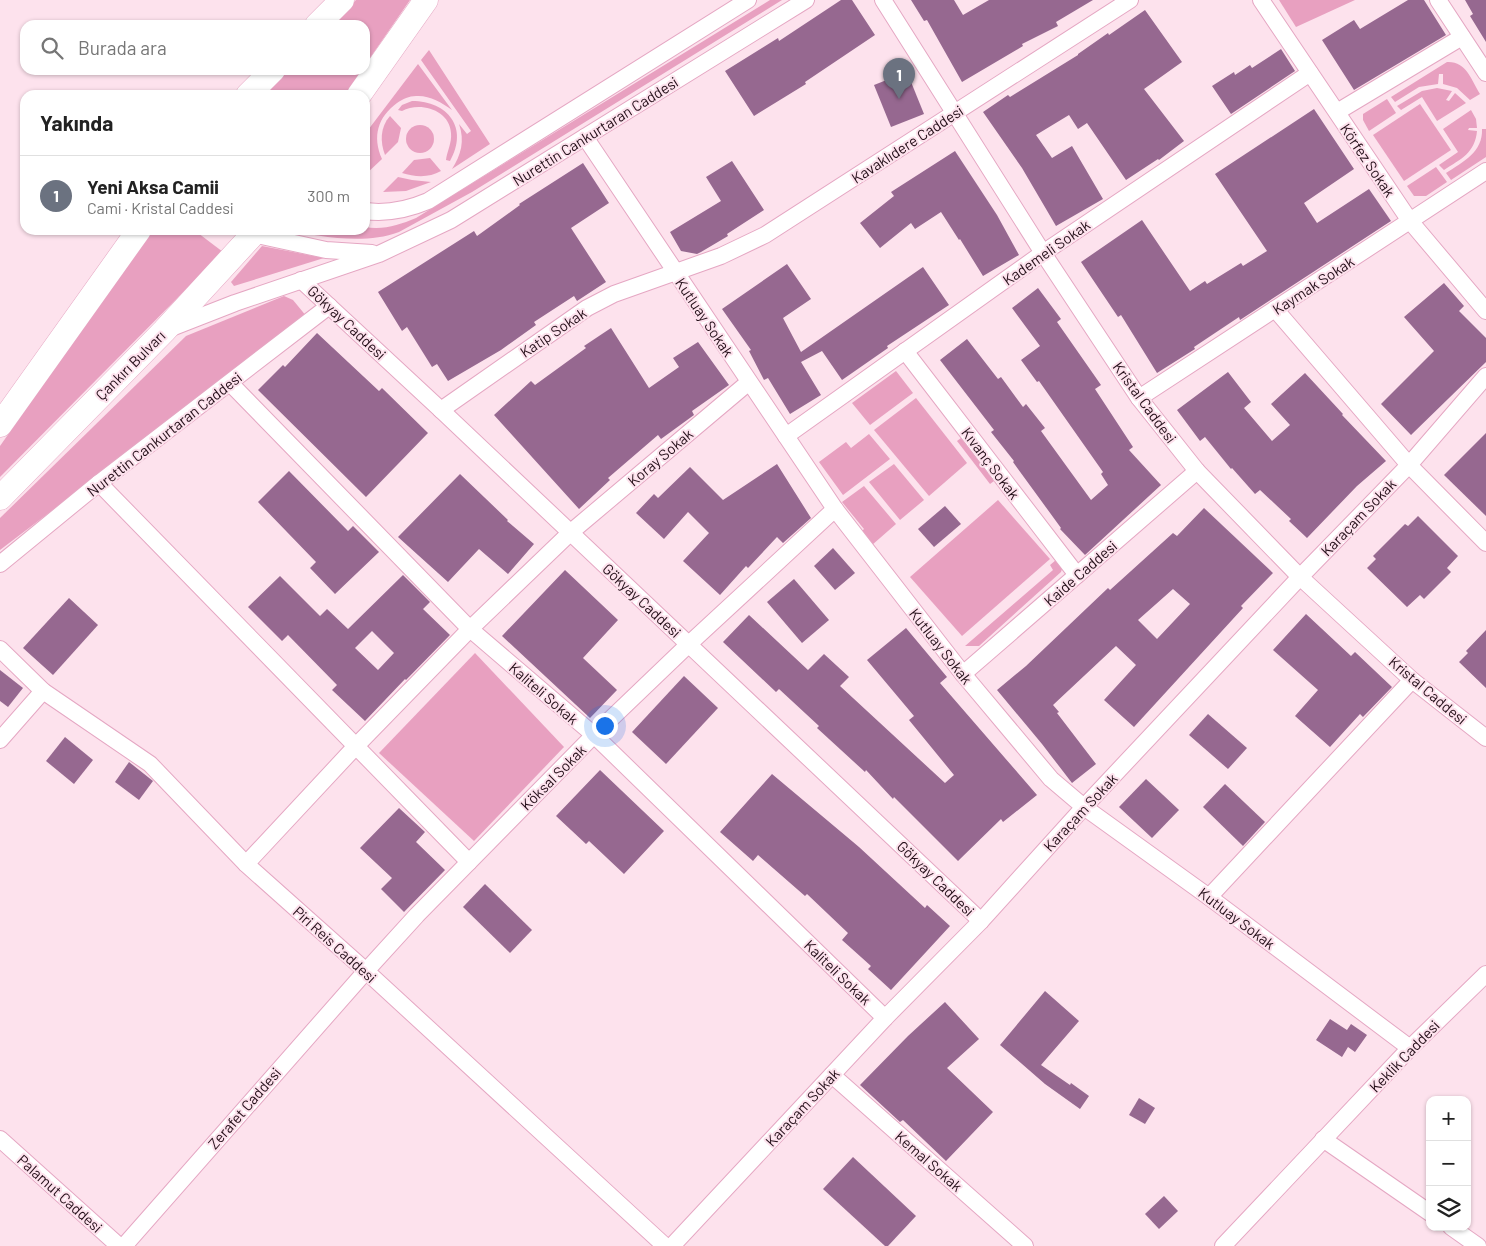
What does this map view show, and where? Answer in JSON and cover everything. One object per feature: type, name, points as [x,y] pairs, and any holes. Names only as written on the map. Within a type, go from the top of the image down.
[{"type":"highway","points":[[323,20],[342,0]]},
{"type":"highway","points":[[363,90],[426,0]]},
{"type":"highway","points":[[253,90],[268,75]]},
{"type":"highway","points":[[0,425],[135,235]]},
{"type":"highway","name":"Çankırı Bulvarı","points":[[0,498],[35,460],[164,331],[246,235]]},
{"type":"street","name":"Nurettin Cankurtaran Caddesi","points":[[370,211],[396,212],[428,201],[748,0]]},
{"type":"street","name":"Nurettin Cankurtaran Caddesi","points":[[164,331],[234,303],[379,254],[450,220],[806,0]]},
{"type":"street","name":"Kristal Caddesi","points":[[883,0],[1043,253],[1139,398],[1197,471],[1300,577],[1412,680],[1486,738]]},
{"type":"street","name":"Kavaklıdere Caddesi","points":[[676,272],[721,256],[765,236],[1130,0]]},
{"type":"street","name":"Körfez Sokak","points":[[1261,0],[1410,221],[1486,311]]},
{"type":"street","points":[[1438,0],[1486,74]]},
{"type":"street","points":[[1337,112],[1462,37]]},
{"type":"street","name":"Kademeli Sokak","points":[[786,436],[1043,253],[1310,73]]},
{"type":"street","name":"Kutluay Sokak","points":[[586,137],[835,509],[963,674],[1051,779],[1084,807],[1209,897],[1410,1048]]},
{"type":"street","name":"Kaymak Sokak","points":[[1139,398],[1486,171]]},
{"type":"street","name":"Nurettin Cankurtaran Caddesi","points":[[265,235],[326,250],[379,254]]},
{"type":"street","name":"Katip Sokak","points":[[441,410],[587,308],[622,291],[676,272]]},
{"type":"street","name":"Gökyay Caddesi","points":[[301,280],[571,532],[981,921]]},
{"type":"street","name":"Nurettin Cankurtaran Caddesi","points":[[0,564],[99,483],[329,306]]},
{"type":"street","points":[[1275,309],[1409,465],[1486,543]]},
{"type":"street","name":"Kıvanç Sokak","points":[[906,351],[1077,575]]},
{"type":"street","name":"Karaçam Sokak","points":[[672,1246],[885,1018],[981,921],[1084,807],[1300,577],[1409,465],[1486,376]]},
{"type":"street","name":"Koray Sokak","points":[[246,864],[356,746],[470,629],[571,532],[749,382]]},
{"type":"street","name":"Kaliteli Sokak","points":[[230,384],[470,629],[594,736],[885,1018]]},
{"type":"street","name":"Kaide Caddesi","points":[[963,674],[1197,471]]},
{"type":"street","points":[[99,483],[469,862]]},
{"type":"street","name":"Köksal Sokak","points":[[366,971],[469,862],[594,736],[689,644],[835,509]]},
{"type":"street","name":"Piri Reis Caddesi","points":[[0,649],[43,691],[150,764],[246,864],[366,971],[665,1246]]},
{"type":"street","points":[[1209,897],[1412,680]]},
{"type":"street","points":[[0,740],[43,691]]},
{"type":"street","name":"Zerafet Caddesi","points":[[124,1246],[366,971]]},
{"type":"street","name":"Keklik Caddesi","points":[[1222,1246],[1410,1048],[1486,974]]},
{"type":"street","name":"Kemal Sokak","points":[[832,1075],[1025,1246]]},
{"type":"street","name":"Palamut Caddesi","points":[[0,1139],[119,1246]]},
{"type":"street","points":[[1323,1139],[1426,1210]]},
{"type":"street","points":[[1457,1231],[1478,1246]]},
{"type":"shaded area","points":[[356,0],[410,0],[370,58],[370,20],[337,20]]},
{"type":"shaded area","points":[[770,0],[782,0],[472,192],[399,232],[385,236],[355,239],[312,235],[370,235],[370,227],[391,226],[416,218]]},
{"type":"shaded area","points":[[1279,0],[1355,0],[1296,27]]},
{"type":"shaded area","points":[[429,50],[490,144],[452,169],[458,158],[462,142],[459,124],[467,134],[471,131],[421,60]]},
{"type":"shaded area","points":[[1447,62],[1459,64],[1471,77],[1480,94],[1470,100],[1457,88],[1443,84],[1443,74],[1439,74],[1438,84],[1419,87],[1395,102],[1391,97]]},
{"type":"shaded area","points":[[418,64],[452,110],[444,104],[421,96],[408,97],[390,108],[381,121],[377,135],[377,143],[382,159],[370,170],[370,127]]},
{"type":"shaded area","points":[[282,75],[359,75],[348,90],[267,90]]},
{"type":"shaded area","points":[[1437,88],[1452,91],[1446,100],[1449,101],[1455,93],[1466,103],[1437,121],[1422,97],[1401,110],[1397,106],[1422,91]]},
{"type":"shaded area","points":[[1387,99],[1396,113],[1369,131],[1363,120],[1363,114]]},
{"type":"shaded area","points":[[412,101],[425,102],[436,106],[445,111],[452,119],[456,128],[457,138],[450,161],[446,160],[451,133],[445,118],[440,113],[425,108],[417,107],[402,111],[398,110],[402,105]]},
{"type":"shaded area","points":[[1420,104],[1451,150],[1404,181],[1373,135]]},
{"type":"shaded area","points":[[1471,110],[1476,119],[1477,128],[1469,128],[1468,130],[1477,131],[1476,139],[1466,155],[1444,170],[1439,165],[1458,152],[1443,129]]},
{"type":"shaded area","points":[[390,116],[401,128],[398,142],[385,155],[382,135],[384,125]]},
{"type":"shaded area","points":[[420,125],[430,129],[434,139],[430,149],[420,153],[410,149],[406,139],[410,129]]},
{"type":"shaded area","points":[[1482,129],[1486,129],[1486,157],[1451,180],[1446,173],[1471,156],[1476,150]]},
{"type":"shaded area","points":[[430,158],[441,171],[432,175],[422,176],[402,173],[414,160]]},
{"type":"shaded area","points":[[1436,167],[1447,182],[1426,196],[1414,196],[1407,186]]},
{"type":"shaded area","points":[[398,177],[431,182],[406,191],[383,192]]},
{"type":"shaded area","points":[[148,235],[201,235],[223,252],[0,477],[0,446]]},
{"type":"shaded area","points":[[262,246],[324,258],[234,286],[231,282]]},
{"type":"shaded area","points":[[284,296],[293,300],[307,317],[0,550],[0,518],[186,336]]},
{"type":"shaded area","points":[[896,371],[913,393],[870,425],[852,403]]},
{"type":"shaded area","points":[[916,398],[967,463],[929,496],[874,430]]},
{"type":"shaded area","points":[[869,434],[890,459],[843,495],[819,462],[846,442],[851,448]]},
{"type":"shaded area","points":[[961,438],[994,481],[990,484],[957,441]]},
{"type":"shaded area","points":[[894,464],[924,500],[900,520],[869,482]]},
{"type":"shaded area","points":[[864,486],[896,524],[872,545],[860,533],[864,529],[842,502]]},
{"type":"shaded area","points":[[998,500],[1050,559],[962,636],[910,577]]},
{"type":"shaded area","points":[[1056,560],[1062,569],[1061,572],[979,646],[965,646],[1053,570],[1050,565]]},
{"type":"shaded area","points":[[475,653],[564,747],[474,841],[379,753]]},
{"type":"building","points":[[841,0],[852,0],[875,35],[805,82],[806,84],[754,116],[725,71],[778,38],[779,41]]},
{"type":"building","points":[[911,0],[954,0],[963,15],[989,0],[1093,0],[1056,22],[1058,26],[1022,44],[1023,46],[962,82],[927,20],[924,21]]},
{"type":"building","points":[[1408,0],[1424,0],[1446,35],[1354,90],[1322,40],[1354,20],[1360,29]]},
{"type":"building","points":[[1465,0],[1486,0],[1486,42],[1470,16],[1473,14]]},
{"type":"building","points":[[1145,10],[1182,62],[1144,89],[1184,141],[1159,160],[1126,180],[1087,123],[1078,129],[1069,115],[1036,135],[1052,158],[1072,146],[1103,199],[1056,226],[1022,168],[983,112],[1008,95],[1010,97],[1078,55],[1108,33],[1109,35]]},
{"type":"building","points":[[1281,49],[1295,71],[1231,114],[1212,86],[1234,72],[1235,75],[1250,65],[1252,68]]},
{"type":"building","points":[[907,72],[924,114],[891,127],[874,85]]},
{"type":"building","points":[[1314,109],[1354,169],[1304,203],[1317,223],[1369,189],[1391,221],[1240,320],[1239,317],[1194,347],[1195,349],[1157,373],[1121,315],[1118,317],[1081,262],[1142,220],[1190,291],[1205,281],[1207,284],[1241,263],[1243,266],[1267,251],[1215,174]]},
{"type":"building","points":[[955,151],[997,215],[1019,255],[983,276],[941,212],[915,229],[911,223],[880,248],[860,223],[894,196],[891,192]]},
{"type":"building","points":[[732,161],[764,210],[727,234],[728,236],[697,254],[681,251],[670,232],[721,201],[706,177]]},
{"type":"building","points":[[583,163],[609,203],[571,228],[606,282],[577,301],[574,296],[534,322],[536,325],[501,350],[448,381],[437,364],[432,367],[407,327],[402,331],[378,292],[474,231],[477,236],[519,204]]},
{"type":"building","points":[[787,264],[811,299],[783,318],[801,352],[923,267],[949,305],[887,346],[888,348],[842,380],[822,351],[801,362],[821,395],[790,414],[768,378],[764,380],[749,351],[751,350],[722,309]]},
{"type":"building","points":[[1444,283],[1464,306],[1459,311],[1486,338],[1486,362],[1411,435],[1381,404],[1434,351],[1404,317]]},
{"type":"building","points":[[1038,288],[1061,319],[1057,322],[1101,385],[1095,389],[1133,447],[1129,450],[1161,485],[1085,555],[1060,529],[1014,461],[991,432],[994,430],[940,360],[967,339],[998,379],[1001,377],[1023,407],[1026,404],[1045,428],[1041,431],[1091,500],[1108,485],[1101,474],[1103,472],[1039,381],[1037,382],[1021,360],[1040,346],[1012,308]]},
{"type":"building","points":[[611,328],[649,388],[679,367],[673,358],[698,342],[729,385],[692,411],[694,415],[661,439],[658,435],[608,478],[610,480],[579,509],[494,415],[531,381],[535,385],[586,348],[584,346]]},
{"type":"building","points":[[317,333],[379,391],[382,388],[428,433],[366,497],[258,390],[283,365],[285,367]]},
{"type":"building","points":[[1228,372],[1251,402],[1244,408],[1272,441],[1290,425],[1271,404],[1305,373],[1386,461],[1357,486],[1307,538],[1289,521],[1291,519],[1260,490],[1255,494],[1231,469],[1205,437],[1200,441],[1177,410]]},
{"type":"building","points":[[1486,433],[1486,516],[1444,475]]},
{"type":"building","points":[[777,464],[811,518],[783,543],[777,537],[748,568],[746,566],[720,595],[683,561],[709,533],[688,512],[664,539],[636,513],[654,494],[658,498],[690,467],[723,500]]},
{"type":"building","points":[[289,471],[348,531],[353,526],[379,552],[335,594],[310,568],[316,562],[258,502]]},
{"type":"building","points":[[460,474],[507,521],[534,544],[508,574],[479,549],[448,582],[398,537]]},
{"type":"building","points":[[945,506],[961,524],[934,547],[918,529]]},
{"type":"building","points":[[1204,508],[1273,573],[1241,606],[1243,608],[1134,727],[1104,700],[1136,665],[1116,646],[1053,705],[1096,764],[1072,783],[997,690],[1026,666],[1108,588],[1110,590],[1173,533],[1177,536]],"holes":[[[1173,589],[1190,604],[1157,639],[1138,620]]]},
{"type":"building","points":[[1418,516],[1458,556],[1447,568],[1451,572],[1424,599],[1420,595],[1407,607],[1367,568],[1376,559],[1373,556],[1405,524],[1408,526]]},
{"type":"building","points":[[833,548],[855,573],[835,590],[814,566]]},
{"type":"building","points":[[565,570],[618,620],[583,658],[617,690],[590,718],[502,636]]},
{"type":"building","points":[[403,575],[430,602],[423,609],[450,635],[365,721],[332,690],[337,685],[288,635],[282,641],[248,607],[280,576],[320,616],[327,609],[348,629]],"holes":[[[372,631],[394,653],[378,670],[355,648]]]},
{"type":"building","points":[[794,579],[829,620],[802,643],[767,602]]},
{"type":"building","points":[[69,598],[98,625],[53,675],[23,648]]},
{"type":"building","points":[[1306,614],[1351,656],[1355,652],[1392,687],[1363,717],[1360,714],[1330,747],[1295,716],[1318,690],[1273,650]]},
{"type":"building","points":[[749,615],[808,670],[824,654],[849,677],[840,686],[945,783],[954,775],[909,720],[914,716],[867,660],[906,628],[947,677],[940,683],[1037,795],[1003,822],[1001,819],[958,861],[894,797],[893,799],[866,770],[865,772],[817,728],[819,726],[779,689],[776,692],[723,642]]},
{"type":"building","points":[[1486,630],[1486,688],[1459,662],[1468,653],[1466,651]]},
{"type":"building","points":[[0,670],[23,688],[8,707],[0,701]]},
{"type":"building","points":[[684,676],[718,708],[666,764],[632,732]]},
{"type":"building","points":[[1208,714],[1247,748],[1228,769],[1189,735]]},
{"type":"building","points":[[65,737],[93,760],[74,784],[46,761]]},
{"type":"building","points":[[129,762],[153,781],[139,800],[115,782]]},
{"type":"building","points":[[600,770],[664,831],[624,874],[589,841],[586,844],[556,816]]},
{"type":"building","points":[[772,774],[859,847],[925,908],[927,905],[950,926],[891,990],[868,969],[871,966],[842,940],[848,933],[807,894],[805,896],[758,855],[753,861],[720,832]]},
{"type":"building","points":[[1146,779],[1179,810],[1152,838],[1119,807]]},
{"type":"building","points":[[1225,784],[1265,822],[1243,846],[1203,807]]},
{"type":"building","points":[[399,808],[425,832],[416,842],[445,870],[404,912],[381,889],[392,878],[360,848]]},
{"type":"building","points":[[485,884],[532,930],[510,953],[463,907]]},
{"type":"building","points":[[1045,991],[1079,1021],[1041,1065],[1089,1096],[1080,1109],[1045,1084],[1000,1045]]},
{"type":"building","points":[[945,1002],[979,1039],[947,1068],[993,1112],[946,1161],[903,1120],[900,1122],[860,1085],[908,1036]]},
{"type":"building","points":[[1330,1019],[1347,1030],[1351,1024],[1367,1035],[1355,1052],[1348,1047],[1342,1057],[1316,1040]]},
{"type":"building","points":[[1139,1098],[1155,1108],[1145,1124],[1129,1115]]},
{"type":"building","points":[[853,1157],[916,1216],[888,1246],[885,1246],[823,1189]]},
{"type":"building","points":[[1164,1196],[1178,1211],[1159,1229],[1145,1214]]},
{"type":"place","name":"Yeni Aksa Camii","points":[[899,99]]}]
